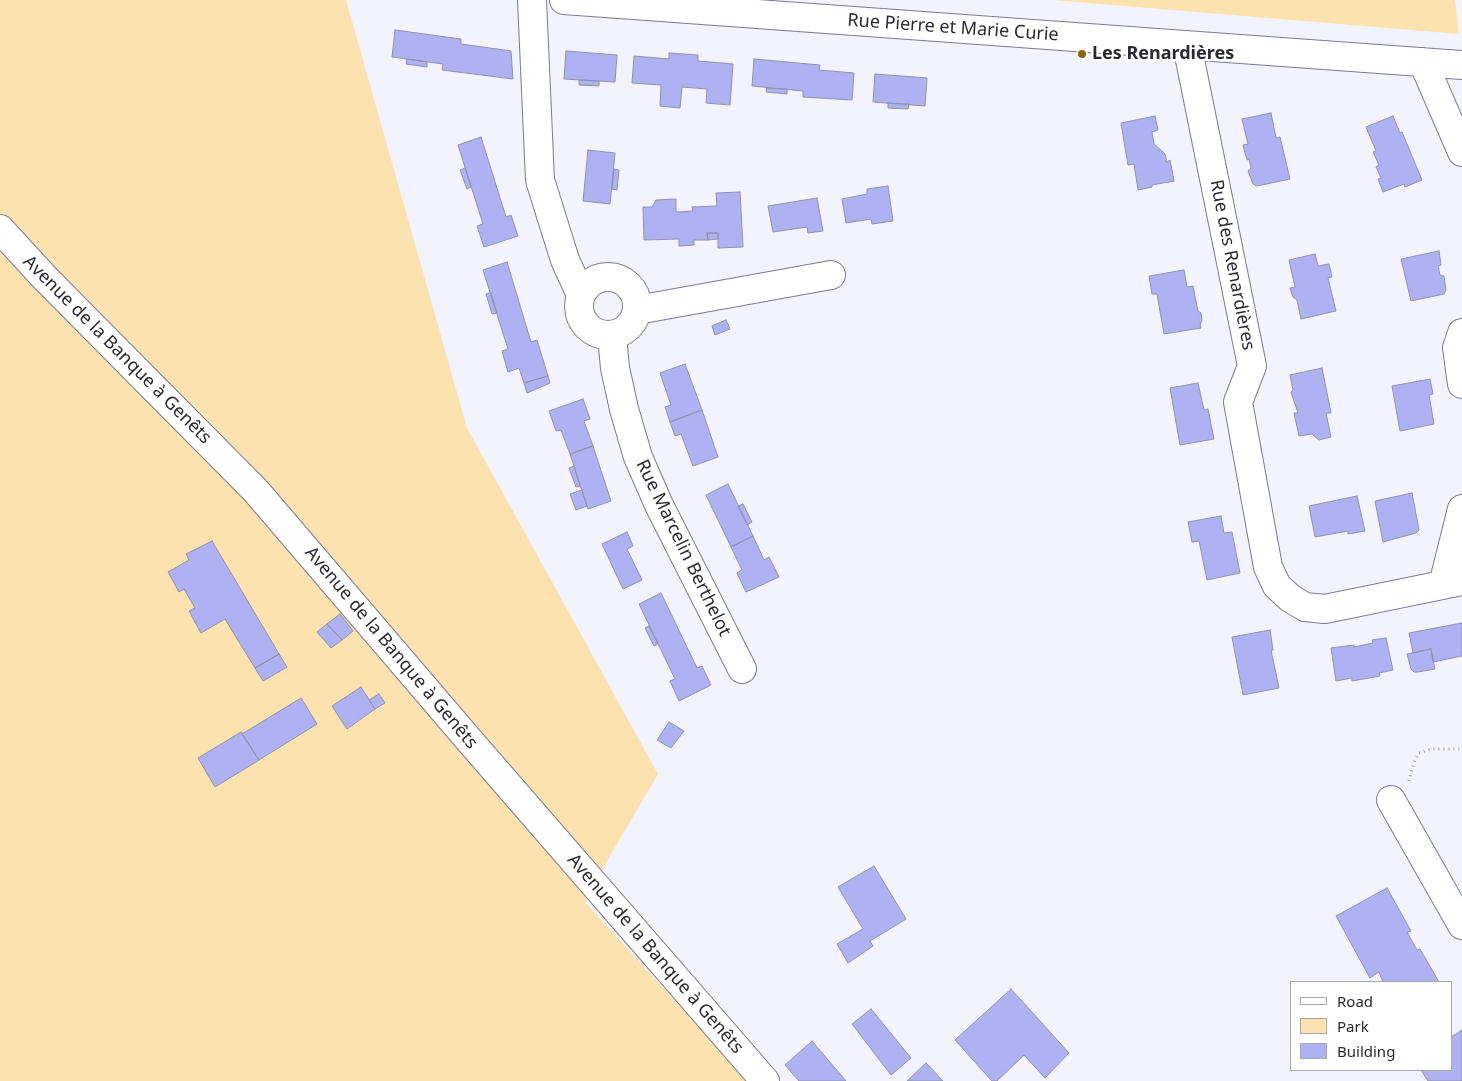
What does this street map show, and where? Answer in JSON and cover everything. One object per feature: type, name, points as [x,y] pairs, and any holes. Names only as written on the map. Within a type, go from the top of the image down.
[{"type":"street","points":[[532,0],[540,180],[565,260],[581,295]]},
{"type":"street","name":"Rue Pierre et Marie Curie","points":[[564,0],[1462,65]]},
{"type":"street","name":"Rue des Renardières","points":[[1187,45],[1252,366],[1238,402],[1268,567],[1277,586],[1290,598],[1305,607],[1325,609],[1452,583]]},
{"type":"street","points":[[1423,62],[1462,152]]},
{"type":"street","name":"Avenue de la Banque à Genêts","points":[[0,229],[45,278],[256,491],[765,1081]]},
{"type":"street","points":[[637,310],[831,275]]},
{"type":"street","points":[[602,278],[612,278],[628,285],[634,292],[637,300],[637,310],[635,319],[630,327],[622,333],[612,336],[592,331],[580,315],[579,305],[581,295],[586,287],[602,278]]},
{"type":"street","points":[[1462,333],[1457,348],[1462,384]]},
{"type":"street","name":"Rue Marcelin Berthelot","points":[[612,336],[616,376],[638,457],[659,505],[742,669]]},
{"type":"street","points":[[1452,583],[1462,509]]},
{"type":"street","points":[[1391,800],[1462,925]]},
{"type":"path","points":[[1391,800],[1408,787],[1414,762],[1419,753],[1431,749],[1462,749]]},
{"type":"green space","points":[[0,0],[346,0],[467,428],[658,774],[607,861],[586,903],[748,1081],[0,1081]]},
{"type":"green space","points":[[1053,0],[1455,0],[1459,34]]},
{"type":"building","points":[[395,30],[461,39],[461,44],[511,51],[513,79],[442,70],[443,64],[392,57]]},
{"type":"building","points":[[566,51],[617,55],[615,82],[564,79]]},
{"type":"building","points":[[669,53],[698,55],[698,61],[733,64],[730,105],[706,103],[707,89],[682,87],[680,108],[660,106],[661,85],[632,83],[634,56],[669,59]]},
{"type":"building","points":[[407,59],[427,62],[427,67],[406,64]]},
{"type":"building","points":[[754,59],[820,65],[819,70],[854,73],[852,100],[803,97],[803,91],[752,86]]},
{"type":"building","points":[[875,74],[927,78],[925,106],[873,102]]},
{"type":"building","points":[[579,80],[599,81],[599,86],[579,85]]},
{"type":"building","points":[[767,88],[787,89],[787,94],[766,92]]},
{"type":"building","points":[[888,103],[909,104],[908,109],[888,108]]},
{"type":"building","points":[[1271,113],[1276,138],[1280,137],[1290,179],[1257,186],[1253,184],[1248,171],[1251,168],[1243,145],[1248,144],[1242,119]]},
{"type":"building","points":[[1155,116],[1158,130],[1152,132],[1154,144],[1165,154],[1167,162],[1170,160],[1174,181],[1138,190],[1134,164],[1128,165],[1121,123]]},
{"type":"building","points":[[1393,116],[1400,133],[1402,132],[1422,180],[1405,187],[1404,184],[1383,192],[1378,179],[1381,178],[1376,167],[1379,165],[1373,152],[1376,151],[1366,127]]},
{"type":"building","points":[[481,137],[506,217],[511,215],[518,236],[484,247],[477,226],[483,224],[458,145]]},
{"type":"building","points":[[588,150],[615,153],[610,204],[583,201]]},
{"type":"building","points":[[465,168],[471,187],[467,189],[460,170]]},
{"type":"building","points":[[614,169],[619,170],[617,190],[612,189]]},
{"type":"building","points":[[888,186],[893,221],[872,224],[871,219],[846,223],[842,199],[867,194],[867,189]]},
{"type":"building","points":[[740,192],[743,247],[718,248],[718,233],[707,233],[708,240],[694,240],[694,245],[679,246],[679,239],[644,240],[643,207],[652,207],[656,200],[676,199],[676,212],[693,211],[692,207],[717,206],[716,193]]},
{"type":"building","points":[[817,198],[823,231],[808,233],[807,227],[773,232],[768,206]]},
{"type":"building","points":[[707,233],[718,233],[718,239],[708,240]]},
{"type":"building","points":[[1439,251],[1441,265],[1438,266],[1440,275],[1444,276],[1446,290],[1444,294],[1411,301],[1401,259]]},
{"type":"building","points":[[1315,254],[1318,266],[1329,264],[1332,277],[1328,278],[1336,311],[1301,319],[1297,300],[1293,297],[1290,288],[1295,287],[1289,260]]},
{"type":"building","points":[[507,262],[531,342],[537,340],[548,376],[524,383],[519,368],[508,372],[502,351],[508,349],[483,270]]},
{"type":"building","points":[[1184,270],[1187,287],[1193,286],[1198,311],[1201,313],[1201,328],[1164,334],[1157,294],[1152,294],[1149,276]]},
{"type":"building","points":[[491,293],[497,313],[492,314],[486,294]]},
{"type":"building","points":[[726,320],[730,329],[715,335],[712,326]]},
{"type":"building","points":[[685,364],[702,410],[670,422],[665,407],[671,405],[660,373]]},
{"type":"building","points":[[1322,368],[1331,413],[1326,413],[1331,437],[1319,440],[1312,434],[1299,436],[1294,413],[1298,413],[1291,392],[1293,390],[1290,375]]},
{"type":"building","points":[[548,376],[550,383],[527,393],[524,383]]},
{"type":"building","points":[[1430,379],[1433,394],[1429,395],[1434,424],[1400,431],[1392,386]]},
{"type":"building","points":[[1198,383],[1204,410],[1208,409],[1214,439],[1180,445],[1170,388]]},
{"type":"building","points":[[583,399],[590,419],[584,421],[593,446],[570,454],[561,430],[556,431],[549,411]]},
{"type":"building","points":[[702,410],[718,457],[693,466],[681,434],[675,436],[670,422]]},
{"type":"building","points":[[593,446],[611,501],[588,509],[570,454]]},
{"type":"building","points":[[574,466],[580,486],[576,487],[569,468]]},
{"type":"building","points":[[728,484],[753,536],[731,547],[706,495]]},
{"type":"building","points":[[582,490],[587,506],[576,510],[570,494]]},
{"type":"building","points":[[1412,493],[1419,530],[1416,533],[1383,542],[1375,501]]},
{"type":"building","points":[[1357,496],[1365,531],[1348,534],[1348,531],[1315,537],[1309,506]]},
{"type":"building","points":[[743,504],[752,522],[747,525],[738,506]]},
{"type":"building","points":[[1221,516],[1224,533],[1232,532],[1240,573],[1207,580],[1199,541],[1192,542],[1188,522]]},
{"type":"building","points":[[627,532],[633,546],[627,549],[642,580],[623,589],[602,544]]},
{"type":"building","points":[[753,536],[764,560],[769,557],[779,577],[746,592],[737,573],[742,570],[731,547]]},
{"type":"building","points":[[212,541],[279,654],[255,668],[225,619],[201,633],[189,611],[195,608],[184,589],[179,592],[168,572],[189,560],[186,554]]},
{"type":"building","points":[[661,593],[697,668],[702,666],[711,685],[679,701],[670,681],[675,679],[639,604]]},
{"type":"building","points":[[340,614],[353,631],[342,640],[327,624]]},
{"type":"building","points":[[1462,623],[1462,656],[1433,662],[1431,649],[1413,653],[1409,633]]},
{"type":"building","points":[[327,624],[342,640],[331,648],[317,632]]},
{"type":"building","points":[[649,626],[658,644],[654,646],[645,628]]},
{"type":"building","points":[[1270,630],[1273,650],[1271,650],[1279,688],[1243,695],[1232,637]]},
{"type":"building","points":[[1386,638],[1393,670],[1379,673],[1380,676],[1352,681],[1352,678],[1336,681],[1331,648],[1354,645],[1354,647],[1373,643],[1372,640]]},
{"type":"building","points":[[1431,649],[1435,669],[1414,672],[1411,669],[1407,654]]},
{"type":"building","points":[[279,654],[287,667],[263,681],[255,668]]},
{"type":"building","points":[[361,687],[375,709],[347,729],[332,706]]},
{"type":"building","points":[[379,694],[385,703],[375,709],[369,700]]},
{"type":"building","points":[[301,698],[317,724],[259,760],[242,734]]},
{"type":"building","points":[[669,722],[684,731],[671,748],[657,740]]},
{"type":"building","points":[[241,732],[259,760],[215,787],[198,758]]},
{"type":"building","points":[[874,866],[906,919],[870,941],[873,946],[848,963],[837,944],[863,929],[838,887]]},
{"type":"building","points":[[1387,888],[1411,931],[1407,932],[1417,950],[1420,949],[1438,981],[1383,981],[1379,972],[1370,978],[1336,916]]},
{"type":"building","points":[[1011,989],[1069,1053],[1045,1078],[1024,1055],[997,1081],[992,1081],[955,1040]]},
{"type":"building","points":[[871,1009],[911,1058],[891,1075],[852,1024]]},
{"type":"building","points":[[1462,1030],[1462,1081],[1428,1081],[1422,1071],[1452,1071],[1452,1036]]},
{"type":"building","points":[[812,1041],[846,1081],[799,1081],[785,1065]]},
{"type":"building","points":[[926,1063],[943,1081],[907,1081]]},
{"type":"place","name":"Les Renardières","points":[[1082,54]]}]
